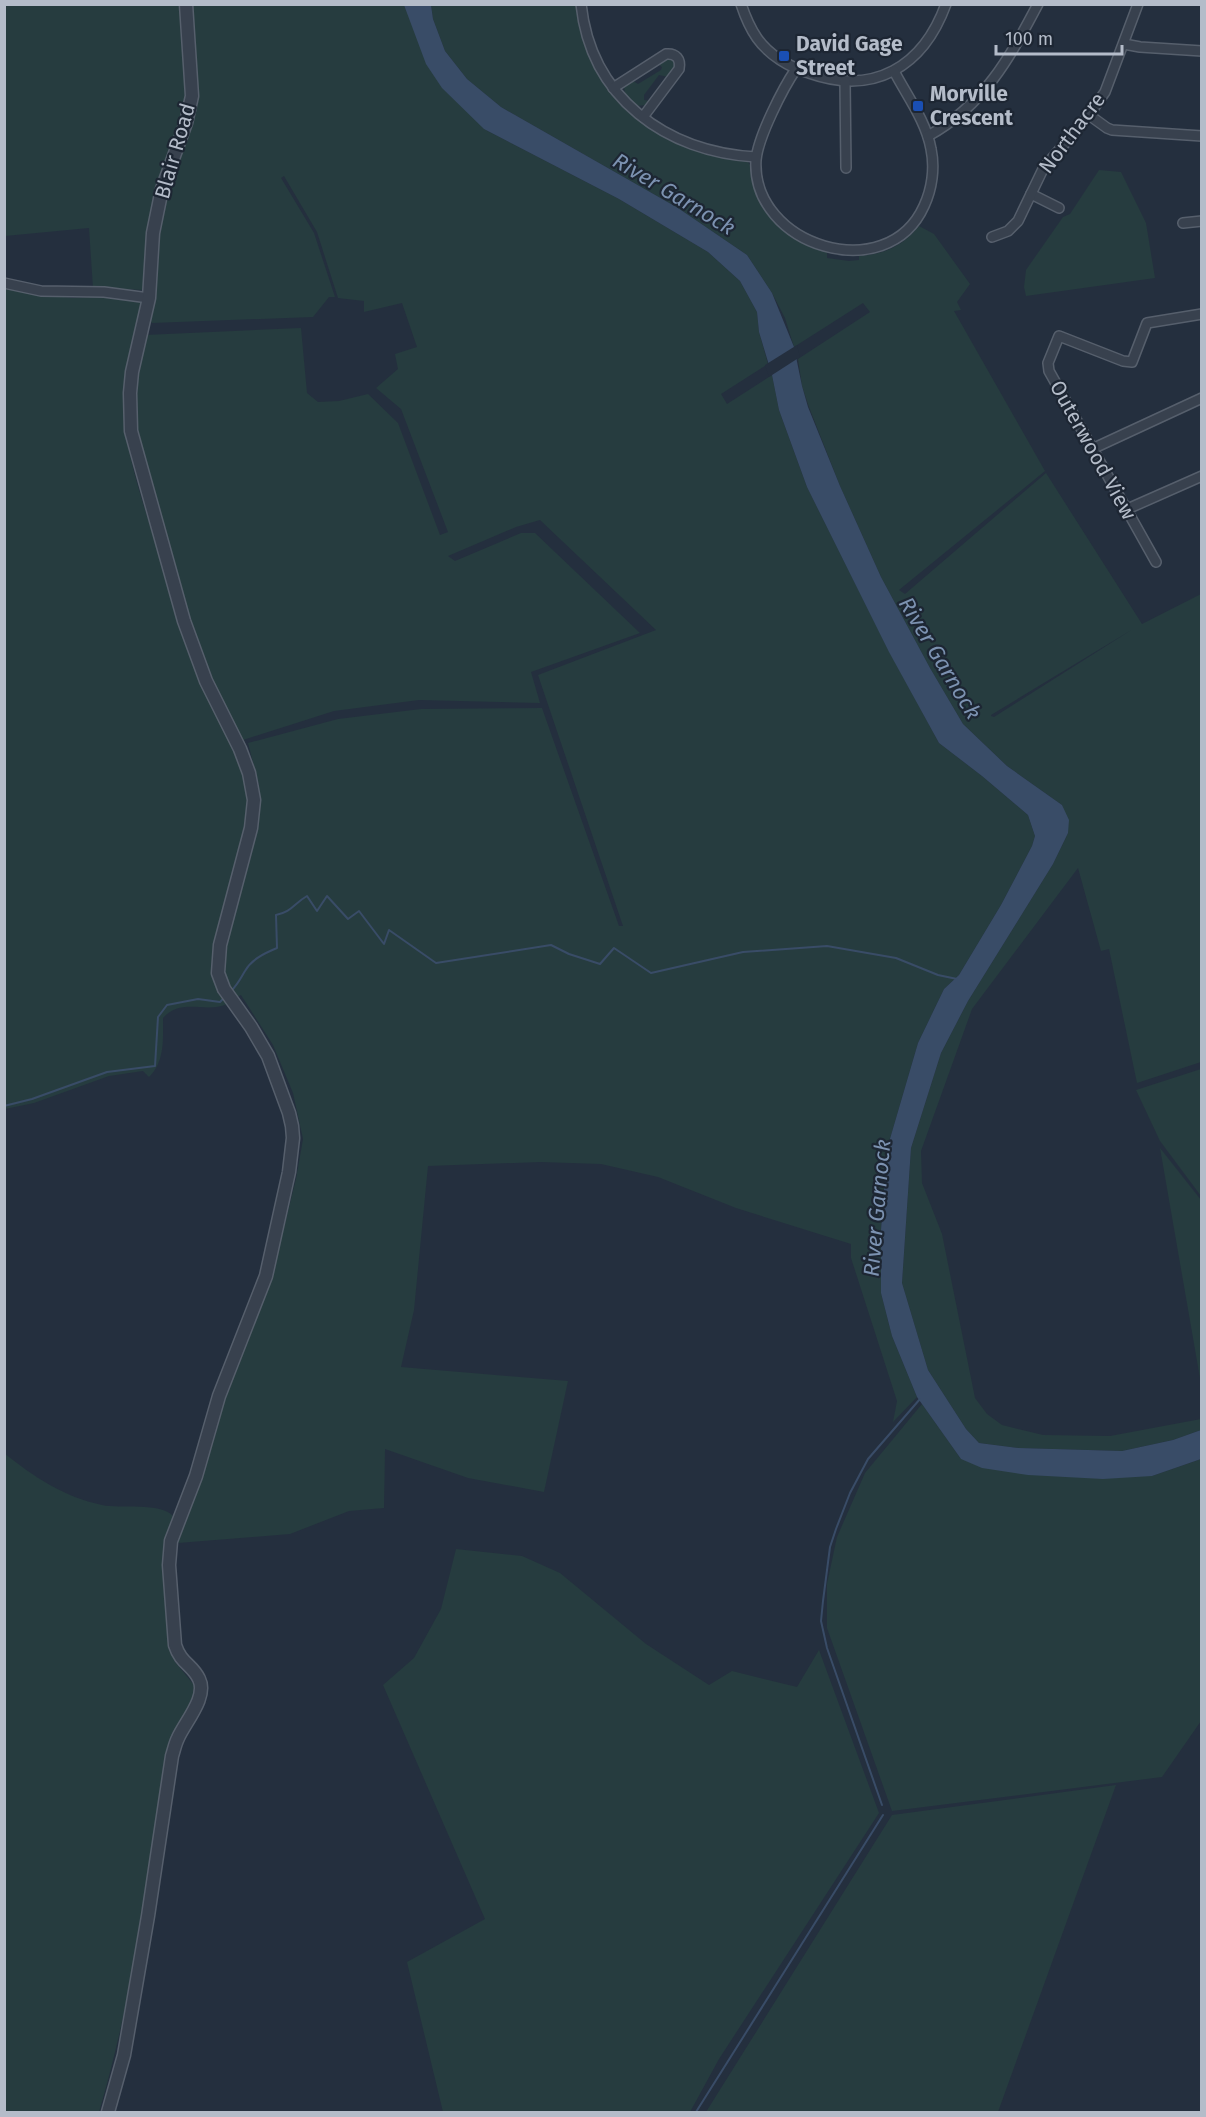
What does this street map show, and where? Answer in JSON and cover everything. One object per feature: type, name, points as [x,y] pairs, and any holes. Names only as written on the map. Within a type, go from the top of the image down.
[{"type":"street","name":"Blair Road","points":[[108,2112],[124,2055],[172,1756],[177,1739],[199,1700],[201,1688],[201,1680],[179,1656],[175,1645],[169,1549],[196,1476],[219,1396],[266,1276],[292,1149],[292,1126],[280,1085],[268,1056],[227,994],[218,973],[218,959],[248,844],[254,800],[245,761],[206,681],[186,626],[131,431],[129,402],[132,372],[149,298],[153,233],[160,200],[186,123],[192,96],[186,4]]},
{"type":"street","points":[[580,4],[582,22],[596,60],[613,88],[643,117],[661,131],[695,147],[712,152],[756,157]]},
{"type":"street","points":[[741,4],[757,38],[773,54],[796,69],[845,82],[869,80],[894,71],[918,53],[941,18],[946,4]]},
{"type":"street","points":[[928,136],[964,111],[989,86],[1011,54],[1038,4]]},
{"type":"street","name":"Northacre","points":[[992,237],[1013,227],[1043,169],[1089,115],[1107,87],[1138,4]]},
{"type":"street","points":[[1124,44],[1202,51]]},
{"type":"street","points":[[613,88],[666,54],[676,55],[680,63],[679,69],[643,117]]},
{"type":"street","points":[[796,69],[764,133],[756,157],[756,168],[763,195],[779,220],[789,229],[810,241],[847,251],[864,250],[895,241],[908,232],[922,211],[931,184],[933,168],[928,136],[894,71]]},
{"type":"street","points":[[845,82],[846,168]]},
{"type":"street","points":[[1089,115],[1107,128],[1202,136]]},
{"type":"street","name":"Northacre","points":[[1030,194],[1059,208]]},
{"type":"street","points":[[1183,223],[1202,221]]},
{"type":"street","points":[[4,283],[41,291],[104,292],[149,298]]},
{"type":"street","name":"Outerwood View","points":[[1156,561],[1125,510],[1049,371],[1048,363],[1059,336],[1131,362],[1147,323],[1202,314]]},
{"type":"street","points":[[1092,449],[1202,398]]},
{"type":"street","points":[[1125,510],[1202,476]]},
{"type":"green space","points":[[5,5],[404,5],[484,129],[619,199],[708,252],[740,281],[757,312],[759,332],[768,364],[721,394],[727,404],[772,375],[779,410],[807,487],[888,649],[939,743],[1028,815],[1035,836],[1001,905],[959,975],[944,989],[918,1043],[887,1149],[881,1230],[881,1293],[892,1336],[917,1397],[893,1422],[897,1401],[851,1258],[851,1244],[736,1208],[658,1177],[601,1164],[541,1162],[428,1166],[414,1310],[401,1367],[568,1381],[544,1492],[468,1478],[385,1449],[384,1508],[349,1511],[290,1534],[178,1543],[213,1443],[226,1393],[271,1279],[296,1179],[303,1139],[293,1093],[273,1045],[241,995],[235,998],[223,977],[228,935],[252,853],[260,807],[259,785],[248,743],[338,719],[421,709],[542,708],[619,926],[623,926],[538,675],[656,630],[540,520],[516,527],[448,556],[455,561],[521,533],[535,533],[640,633],[531,672],[540,703],[419,700],[334,711],[243,740],[212,678],[186,609],[135,430],[135,378],[145,335],[301,328],[307,393],[318,402],[339,401],[368,394],[398,423],[440,535],[448,532],[401,409],[376,388],[398,369],[395,354],[417,347],[402,303],[364,312],[364,301],[338,298],[317,232],[284,176],[281,178],[314,233],[335,297],[329,297],[313,317],[152,323],[150,320],[156,292],[158,234],[168,194],[196,113],[199,95],[194,47],[187,95],[145,290],[93,288],[89,228],[5,236]]},
{"type":"green space","points":[[431,5],[576,5],[580,28],[600,73],[632,112],[651,128],[672,141],[701,152],[748,162],[770,215],[794,236],[827,252],[827,258],[859,260],[859,256],[885,251],[907,239],[919,226],[934,234],[970,284],[957,302],[961,310],[954,311],[1045,471],[899,590],[905,594],[1046,473],[1142,624],[1201,594],[1201,1062],[1137,1083],[1109,949],[1101,951],[1078,868],[972,1009],[921,1151],[922,1183],[942,1234],[975,1398],[987,1414],[1002,1425],[1043,1435],[1110,1436],[1201,1419],[1201,1430],[1173,1440],[1122,1451],[1019,1448],[979,1443],[966,1429],[928,1370],[902,1283],[911,1148],[941,1053],[968,1001],[1053,864],[1068,833],[1062,805],[1007,766],[963,724],[881,577],[840,486],[809,407],[802,386],[798,359],[870,312],[863,303],[794,347],[785,318],[747,255],[678,208],[501,107],[467,79],[445,51],[433,19]],"holes":[[[1133,629],[994,717],[991,715]]]},
{"type":"green space","points":[[666,59],[672,59],[675,69],[668,77],[659,75],[644,95],[644,100],[650,101],[647,105],[636,106],[625,95],[624,85],[630,79],[638,84],[661,70],[662,67],[658,64]]},
{"type":"green space","points":[[1099,170],[1121,172],[1146,223],[1155,278],[1026,296],[1024,287],[1026,270],[1063,217],[1070,214]]},
{"type":"green space","points":[[5,287],[26,293],[73,298],[106,296],[141,300],[143,304],[130,350],[124,385],[127,441],[145,511],[189,652],[198,676],[238,758],[246,784],[248,805],[242,849],[212,961],[213,977],[227,1004],[219,1007],[178,1008],[163,1018],[163,1042],[160,1057],[149,1077],[143,1071],[109,1076],[34,1103],[5,1109]]},
{"type":"green space","points":[[1202,1069],[1201,1196],[1160,1141],[1136,1090]]},
{"type":"green space","points":[[1160,1148],[1201,1200],[1201,1384]]},
{"type":"green space","points":[[922,1404],[961,1459],[1152,1476],[1201,1459],[1201,1721],[1162,1777],[892,1811],[827,1628],[827,1584],[837,1537],[865,1473]]},
{"type":"green space","points":[[4,1453],[38,1478],[75,1497],[102,1505],[150,1507],[173,1516],[164,1548],[163,1581],[170,1649],[175,1662],[194,1685],[194,1697],[172,1737],[166,1755],[147,1890],[131,1980],[99,2112],[5,2112]]},
{"type":"green space","points":[[456,1549],[522,1556],[560,1573],[646,1644],[709,1685],[732,1671],[797,1687],[819,1650],[879,1813],[719,2059],[690,2112],[443,2112],[407,1962],[485,1919],[383,1685],[414,1658],[441,1609]]},
{"type":"green space","points":[[1116,1785],[998,2112],[706,2112],[892,1815]]},
{"type":"water","points":[[404,5],[431,5],[433,19],[445,51],[467,79],[501,107],[678,208],[747,255],[772,293],[794,347],[808,407],[840,486],[881,577],[930,668],[963,724],[1007,766],[1062,805],[1069,820],[1068,833],[1053,864],[968,1001],[941,1053],[911,1148],[902,1283],[928,1370],[966,1429],[979,1443],[1019,1448],[1122,1451],[1173,1440],[1201,1430],[1201,1459],[1152,1476],[1103,1479],[1028,1475],[982,1468],[961,1459],[917,1397],[892,1336],[881,1293],[881,1230],[887,1149],[918,1043],[944,989],[959,975],[1001,905],[1032,846],[1035,836],[1028,815],[939,743],[889,652],[807,487],[779,410],[772,375],[759,332],[757,312],[740,281],[708,252],[619,199],[484,129],[442,88],[426,64]]},
{"type":"pier","points":[[797,345],[800,357],[769,377],[765,365]]},
{"type":"waterway","points":[[231,991],[251,963],[277,948],[276,915],[289,910],[307,896],[317,911],[327,896],[348,919],[359,911],[384,944],[389,930],[436,963],[551,945],[569,954],[600,964],[614,948],[651,973],[743,952],[827,946],[896,958],[938,975],[957,979]]},
{"type":"waterway","points":[[4,1106],[32,1099],[107,1072],[155,1066],[158,1017],[167,1005],[198,999],[220,1002],[225,997]]},
{"type":"waterway","points":[[882,1805],[827,1648],[821,1621],[830,1547],[850,1493],[868,1459],[920,1399]]},
{"type":"waterway","points":[[696,2112],[883,1815]]},
{"type":"place","name":"David Gage Street","points":[[784,56]]},
{"type":"place","name":"Morville Crescent","points":[[918,106]]},
{"type":"water label","name":"River Garnock","points":[[674,194]]},
{"type":"water label","name":"River Garnock","points":[[940,658]]},
{"type":"water label","name":"River Garnock","points":[[877,1208]]}]
